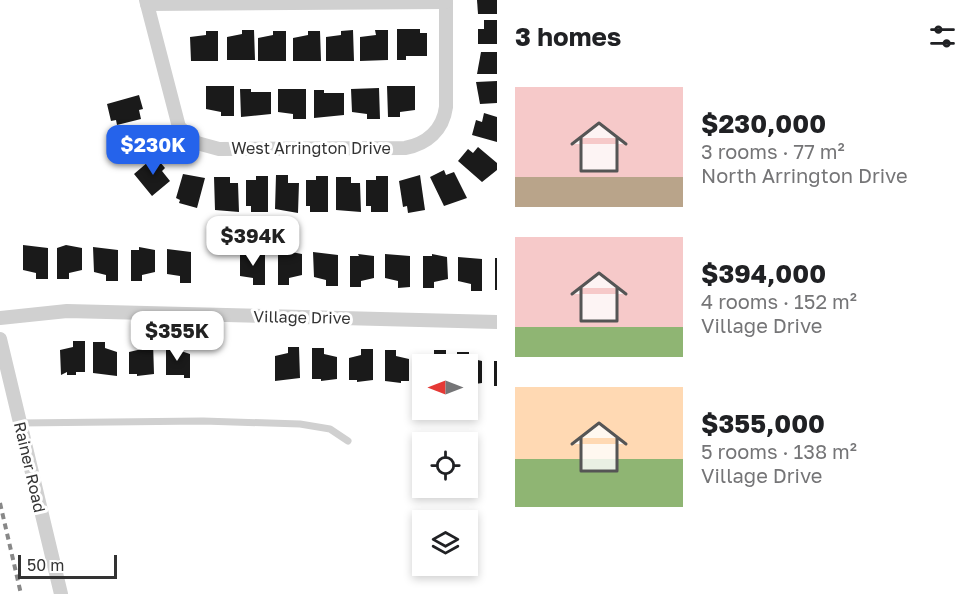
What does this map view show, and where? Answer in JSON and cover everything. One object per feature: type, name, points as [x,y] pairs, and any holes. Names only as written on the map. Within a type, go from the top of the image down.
[{"type":"street","points":[[147,2],[446,1]]},
{"type":"street","name":"West Arrington Drive","points":[[147,2],[176,120],[190,139],[211,148],[405,148],[432,137],[443,120],[446,107],[446,1]]},
{"type":"street","name":"Village Drive","points":[[0,318],[66,311],[497,322]]},
{"type":"street","name":"Rainer Road","points":[[0,339],[60,594]]},
{"type":"lane","points":[[20,423],[203,421],[300,424],[330,429],[348,441]]},
{"type":"building","points":[[477,0],[497,0],[497,14],[478,14]]},
{"type":"building","points":[[484,20],[497,20],[497,44],[478,44],[478,29],[484,29]]},
{"type":"building","points":[[397,29],[420,29],[420,33],[427,33],[427,56],[406,56],[406,60],[397,60]]},
{"type":"building","points":[[242,30],[254,30],[255,60],[227,60],[227,37],[242,34]]},
{"type":"building","points":[[353,30],[354,61],[326,61],[326,37],[341,35],[341,31]]},
{"type":"building","points":[[375,30],[388,30],[388,60],[360,61],[360,37],[376,35]]},
{"type":"building","points":[[206,31],[218,31],[218,61],[191,61],[190,37],[206,35]]},
{"type":"building","points":[[273,31],[286,31],[286,61],[258,61],[258,38],[273,35]]},
{"type":"building","points":[[308,31],[320,31],[321,61],[293,61],[293,38],[308,35]]},
{"type":"building","points":[[481,52],[497,52],[497,74],[477,74]]},
{"type":"building","points":[[497,81],[497,103],[480,104],[476,82]]},
{"type":"building","points":[[206,86],[234,86],[234,116],[221,116],[221,112],[206,109]]},
{"type":"building","points":[[387,86],[415,86],[415,110],[400,112],[400,117],[388,117]]},
{"type":"building","points":[[379,88],[380,119],[367,119],[367,114],[352,112],[351,89]]},
{"type":"building","points":[[240,89],[251,89],[251,92],[271,92],[271,114],[241,117]]},
{"type":"building","points":[[278,89],[306,89],[306,119],[293,119],[293,114],[278,112]]},
{"type":"building","points":[[314,90],[324,90],[324,93],[344,93],[344,115],[314,118]]},
{"type":"building","points":[[139,95],[143,109],[139,110],[141,119],[117,125],[116,120],[111,121],[107,104]]},
{"type":"building","points":[[484,113],[497,117],[497,142],[472,135],[476,120],[482,122]]},
{"type":"building","points":[[142,127],[146,136],[150,134],[156,146],[128,160],[115,141]]},
{"type":"building","points":[[478,147],[497,163],[497,170],[482,182],[458,161],[468,149],[473,153]]},
{"type":"building","points":[[155,156],[165,168],[162,171],[170,181],[152,196],[134,174]]},
{"type":"building","points":[[444,170],[446,175],[454,172],[467,198],[444,206],[430,177]]},
{"type":"building","points":[[183,174],[205,178],[197,208],[179,203],[180,200],[176,198]]},
{"type":"building","points":[[276,175],[288,175],[288,183],[299,183],[298,213],[275,209]]},
{"type":"building","points":[[420,175],[425,210],[408,213],[407,206],[403,207],[399,181]]},
{"type":"building","points":[[256,176],[268,176],[268,212],[251,212],[251,206],[246,206],[246,180],[256,180]]},
{"type":"building","points":[[316,176],[328,176],[328,212],[310,212],[310,206],[306,206],[306,180],[316,180]]},
{"type":"building","points":[[376,176],[388,176],[388,212],[371,212],[371,206],[366,206],[366,180],[376,180]]},
{"type":"building","points":[[214,177],[230,177],[230,183],[238,183],[239,212],[215,210]]},
{"type":"building","points":[[336,177],[351,177],[351,183],[360,183],[361,212],[336,210]]},
{"type":"building","points":[[23,245],[48,248],[48,279],[36,279],[36,273],[23,270]]},
{"type":"building","points":[[66,245],[82,248],[82,270],[69,273],[69,279],[57,279],[57,248]]},
{"type":"building","points":[[93,247],[118,250],[118,281],[106,281],[106,275],[94,272]]},
{"type":"building","points":[[139,247],[155,250],[155,272],[142,275],[142,281],[131,281],[131,250],[139,250]]},
{"type":"building","points":[[167,249],[191,252],[191,283],[180,283],[180,276],[167,274]]},
{"type":"building","points":[[240,251],[265,254],[265,285],[253,285],[253,278],[240,276]]},
{"type":"building","points":[[286,251],[302,254],[302,275],[289,278],[289,285],[278,285],[278,253],[286,253]]},
{"type":"building","points":[[313,252],[338,255],[338,286],[326,286],[326,280],[314,277]]},
{"type":"building","points":[[358,254],[374,256],[374,278],[361,281],[361,287],[350,287],[350,256],[359,256]]},
{"type":"building","points":[[385,254],[410,256],[410,287],[398,288],[398,281],[385,278]]},
{"type":"building","points":[[432,254],[447,257],[448,279],[434,282],[434,288],[423,288],[423,256],[432,256]]},
{"type":"building","points":[[458,257],[482,259],[482,291],[471,291],[471,284],[458,281]]},
{"type":"building","points":[[495,258],[497,258],[497,290],[495,290]]},
{"type":"building","points":[[73,341],[85,341],[85,372],[67,375],[67,372],[61,375],[60,350],[73,347]]},
{"type":"building","points":[[93,342],[105,342],[105,348],[117,352],[117,376],[93,373]]},
{"type":"building","points":[[142,342],[153,342],[154,374],[137,376],[137,374],[129,374],[129,352],[142,349]]},
{"type":"building","points":[[166,344],[178,344],[178,350],[190,354],[190,378],[184,378],[184,375],[166,375]]},
{"type":"building","points":[[288,347],[299,347],[300,378],[275,381],[275,356],[288,353]]},
{"type":"building","points":[[312,348],[324,348],[324,354],[337,357],[337,379],[321,381],[321,379],[312,379]]},
{"type":"building","points":[[361,349],[373,349],[373,380],[357,382],[357,380],[349,380],[349,358],[361,355]]},
{"type":"building","points":[[385,350],[396,350],[396,356],[409,359],[409,381],[401,381],[401,383],[385,381]]},
{"type":"building","points":[[434,350],[446,350],[446,354],[434,354]]},
{"type":"building","points":[[457,352],[469,352],[469,354],[457,354]]},
{"type":"building","points":[[478,360],[482,361],[482,383],[478,384]]},
{"type":"building","points":[[494,361],[497,361],[497,386],[494,386]]},
{"type":"railway","points":[[0,503],[21,594]]}]
